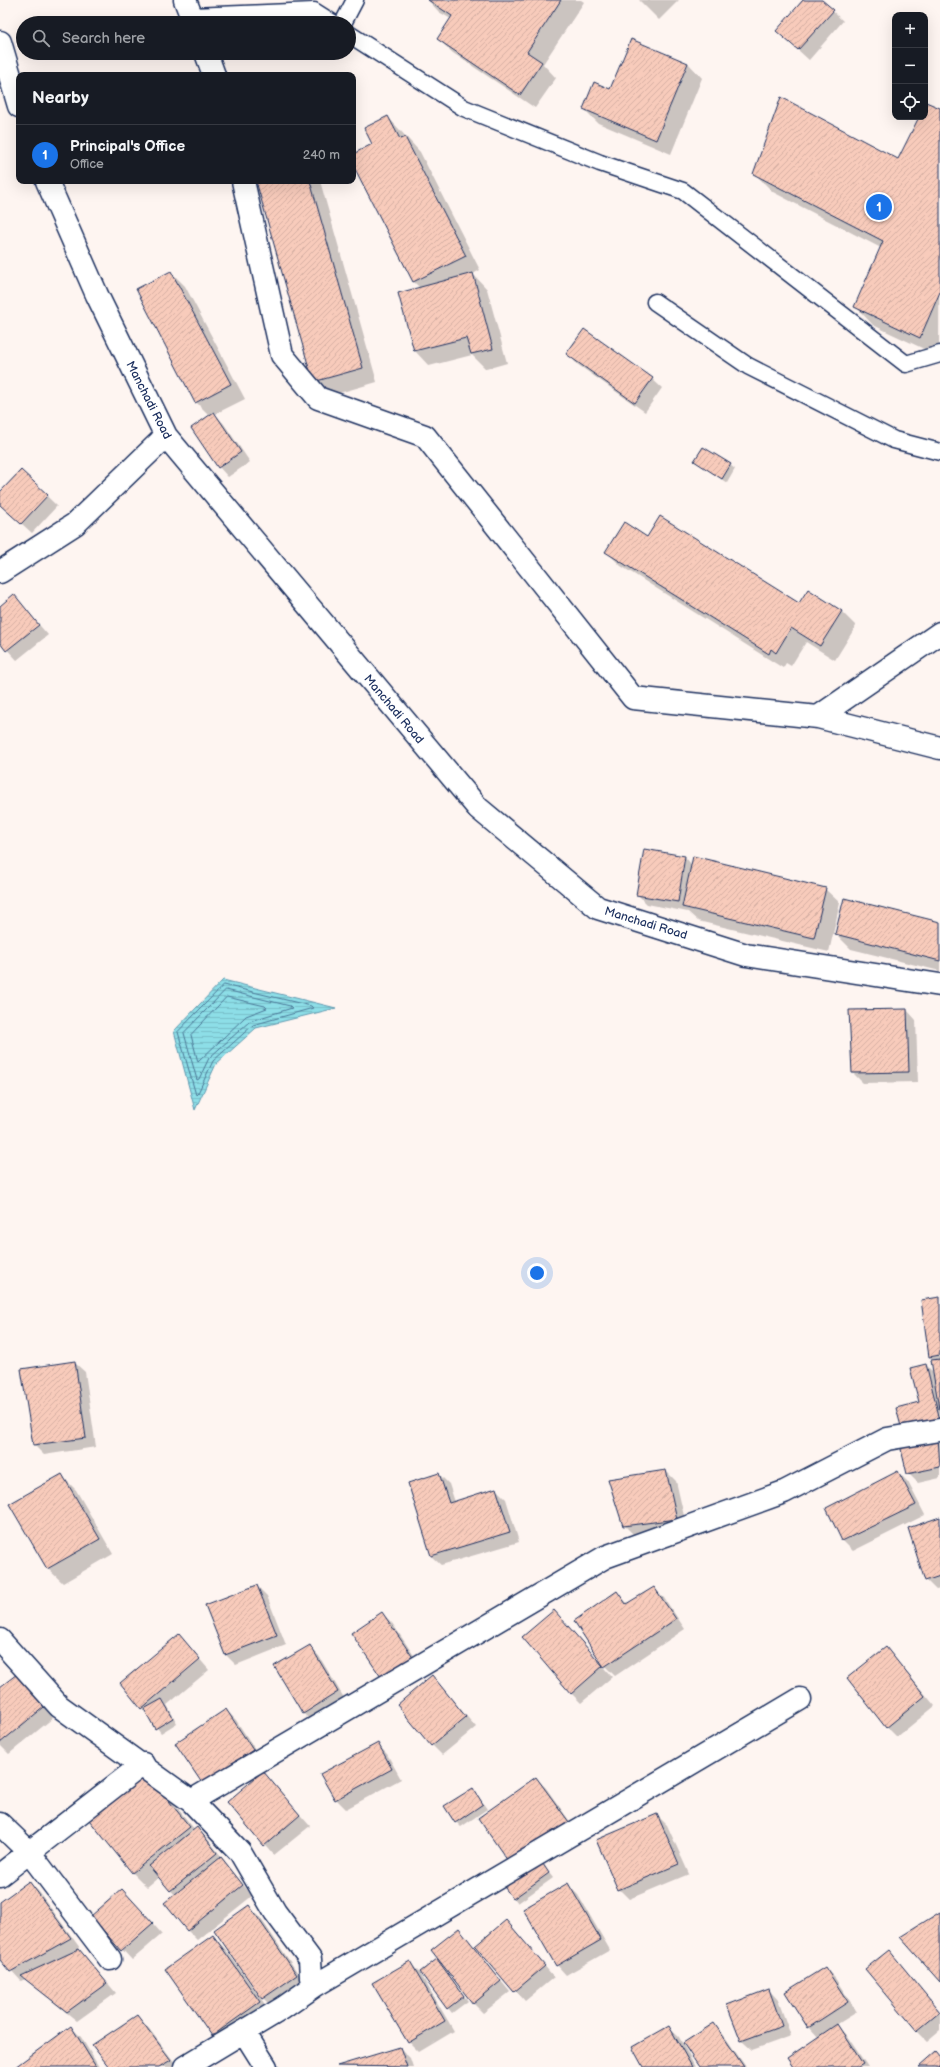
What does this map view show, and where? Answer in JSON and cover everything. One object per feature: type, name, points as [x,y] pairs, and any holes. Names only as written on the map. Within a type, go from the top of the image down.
[{"type":"street","points":[[0,42],[16,96]]},
{"type":"street","points":[[209,60],[213,72]]},
{"type":"street","name":"Manchadi Road","points":[[48,184],[97,294],[166,436],[478,808],[598,908],[746,955],[940,985]]},
{"type":"street","points":[[245,184],[282,355],[318,398],[425,436],[633,698],[818,717],[940,748]]},
{"type":"street","points":[[0,572],[75,524],[166,436]]},
{"type":"street","points":[[818,717],[940,633]]},
{"type":"street","points":[[191,1801],[605,1557],[784,1492],[888,1439],[940,1430]]},
{"type":"street","points":[[0,1640],[59,1706],[143,1764],[191,1801],[240,1852],[275,1912],[310,1959],[311,1978],[316,1985]]},
{"type":"street","points":[[185,2067],[244,2032],[316,1985],[800,1699]]},
{"type":"street","points":[[0,1875],[143,1764]]},
{"type":"street","points":[[0,1824],[29,1852],[110,1959]]},
{"type":"street","points":[[244,2032],[266,2067]]},
{"type":"lane","points":[[347,16],[355,0]]},
{"type":"lane","points":[[190,13],[314,11],[322,16]]},
{"type":"lane","points":[[356,39],[464,108],[600,163],[683,191],[906,364],[940,354]]},
{"type":"lane","points":[[655,302],[748,366],[894,440],[940,452]]},
{"type":"water","points":[[223,980],[336,1008],[256,1028],[216,1064],[195,1110],[174,1031]]},
{"type":"building","points":[[428,0],[561,0],[527,52],[542,62],[520,95],[437,39],[452,16]]},
{"type":"building","points":[[803,0],[822,0],[834,10],[798,50],[776,31]]},
{"type":"building","points":[[631,39],[688,63],[656,140],[583,109],[594,82],[610,89]]},
{"type":"building","points":[[781,97],[898,159],[918,120],[928,120],[928,103],[940,108],[940,292],[920,338],[854,307],[883,241],[753,174]]},
{"type":"building","points":[[388,116],[400,139],[405,137],[466,256],[413,282],[356,171],[356,152],[372,144],[364,128]]},
{"type":"building","points":[[257,184],[311,184],[363,368],[313,382]]},
{"type":"building","points":[[171,271],[231,384],[195,403],[136,289]]},
{"type":"building","points":[[473,273],[493,349],[471,354],[466,338],[414,351],[398,293]]},
{"type":"building","points":[[584,329],[653,378],[635,403],[566,354]]},
{"type":"building","points":[[214,412],[241,452],[218,468],[191,428]]},
{"type":"building","points":[[703,447],[731,464],[722,479],[694,461]]},
{"type":"building","points":[[21,470],[48,495],[21,524],[0,505],[0,492]]},
{"type":"building","points":[[660,516],[799,603],[808,589],[842,611],[820,646],[791,628],[776,653],[771,649],[769,654],[605,552],[624,522],[647,537]]},
{"type":"building","points":[[14,594],[39,625],[6,651],[0,643],[0,606]]},
{"type":"building","points":[[644,849],[685,856],[678,902],[636,895]]},
{"type":"building","points":[[693,856],[826,888],[814,938],[682,907]]},
{"type":"building","points":[[844,898],[940,922],[940,961],[835,934]]},
{"type":"building","points":[[907,1009],[909,1072],[852,1073],[849,1010]]},
{"type":"building","points":[[940,1297],[940,1355],[929,1357],[921,1300]]},
{"type":"building","points":[[940,1359],[940,1409],[939,1409],[931,1360]]},
{"type":"building","points":[[75,1361],[86,1438],[33,1445],[21,1369]]},
{"type":"building","points":[[926,1364],[940,1420],[902,1430],[896,1408],[919,1402],[910,1368]]},
{"type":"building","points":[[938,1437],[940,1467],[907,1474],[900,1445]]},
{"type":"building","points":[[666,1470],[677,1519],[623,1526],[608,1479]]},
{"type":"building","points":[[898,1471],[916,1505],[842,1541],[826,1508]]},
{"type":"building","points":[[439,1473],[449,1503],[496,1488],[510,1532],[431,1556],[408,1483]]},
{"type":"building","points":[[62,1474],[100,1539],[47,1569],[9,1504]]},
{"type":"building","points":[[940,1517],[940,1576],[925,1581],[908,1528]]},
{"type":"building","points":[[257,1585],[277,1635],[225,1655],[205,1605]]},
{"type":"building","points":[[654,1587],[676,1619],[604,1667],[574,1621],[617,1591],[626,1604]]},
{"type":"building","points":[[554,1610],[603,1666],[571,1694],[522,1637]]},
{"type":"building","points":[[382,1612],[416,1662],[385,1683],[351,1633]]},
{"type":"building","points":[[179,1634],[200,1659],[141,1709],[120,1683]]},
{"type":"building","points":[[310,1645],[338,1692],[303,1714],[274,1666]]},
{"type":"building","points":[[886,1647],[925,1696],[886,1728],[847,1678]]},
{"type":"building","points":[[17,1674],[44,1707],[0,1743],[0,1687]]},
{"type":"building","points":[[432,1675],[466,1717],[431,1746],[397,1705]]},
{"type":"building","points":[[162,1699],[173,1718],[155,1729],[144,1709]]},
{"type":"building","points":[[226,1709],[253,1750],[202,1783],[175,1743]]},
{"type":"building","points":[[378,1743],[392,1769],[335,1800],[320,1774]]},
{"type":"building","points":[[143,1769],[190,1827],[132,1873],[85,1815]]},
{"type":"building","points":[[263,1771],[300,1815],[264,1846],[227,1802]]},
{"type":"building","points":[[536,1777],[569,1822],[510,1864],[478,1818]]},
{"type":"building","points":[[473,1788],[483,1804],[455,1823],[444,1806]]},
{"type":"building","points":[[657,1814],[679,1864],[618,1890],[596,1840]]},
{"type":"building","points":[[197,1827],[217,1853],[170,1891],[149,1866]]},
{"type":"building","points":[[221,1857],[243,1885],[187,1931],[164,1903]]},
{"type":"building","points":[[539,1858],[549,1873],[513,1899],[502,1884]]},
{"type":"building","points":[[29,1881],[71,1938],[10,1972],[0,1960],[0,1902]]},
{"type":"building","points":[[568,1883],[601,1940],[556,1966],[523,1909]]},
{"type":"building","points":[[122,1889],[153,1923],[121,1951],[91,1916]]},
{"type":"building","points":[[249,1905],[297,1975],[262,1999],[214,1930]]},
{"type":"building","points":[[940,1912],[940,1982],[900,1937]]},
{"type":"building","points":[[506,1920],[545,1966],[514,1992],[475,1946]]},
{"type":"building","points":[[459,1928],[501,1981],[473,2004],[431,1950]]},
{"type":"building","points":[[213,1935],[260,2002],[212,2036],[165,1969]]},
{"type":"building","points":[[79,1949],[107,1983],[67,2012],[21,1976]]},
{"type":"building","points":[[889,1950],[940,2012],[917,2031],[865,1969]]},
{"type":"building","points":[[437,1959],[464,1996],[447,2009],[420,1972]]},
{"type":"building","points":[[410,1961],[445,2021],[408,2043],[372,1983]]},
{"type":"building","points":[[825,1967],[848,2002],[808,2028],[785,1992]]},
{"type":"building","points":[[769,1989],[782,2026],[741,2041],[727,2005]]},
{"type":"building","points":[[137,2015],[171,2060],[159,2067],[109,2067],[92,2045]]},
{"type":"building","points":[[714,2023],[744,2067],[699,2067],[683,2043]]},
{"type":"building","points":[[837,2024],[863,2064],[858,2067],[793,2067],[787,2058]]},
{"type":"building","points":[[71,2026],[96,2067],[15,2067]]},
{"type":"building","points":[[669,2026],[692,2067],[643,2067],[632,2047]]},
{"type":"building","points":[[400,2047],[407,2067],[337,2066]]},
{"type":"building","points":[[935,2052],[940,2058],[940,2067],[918,2067]]},
{"type":"place","name":"Principal's Office","points":[[879,207]]}]
